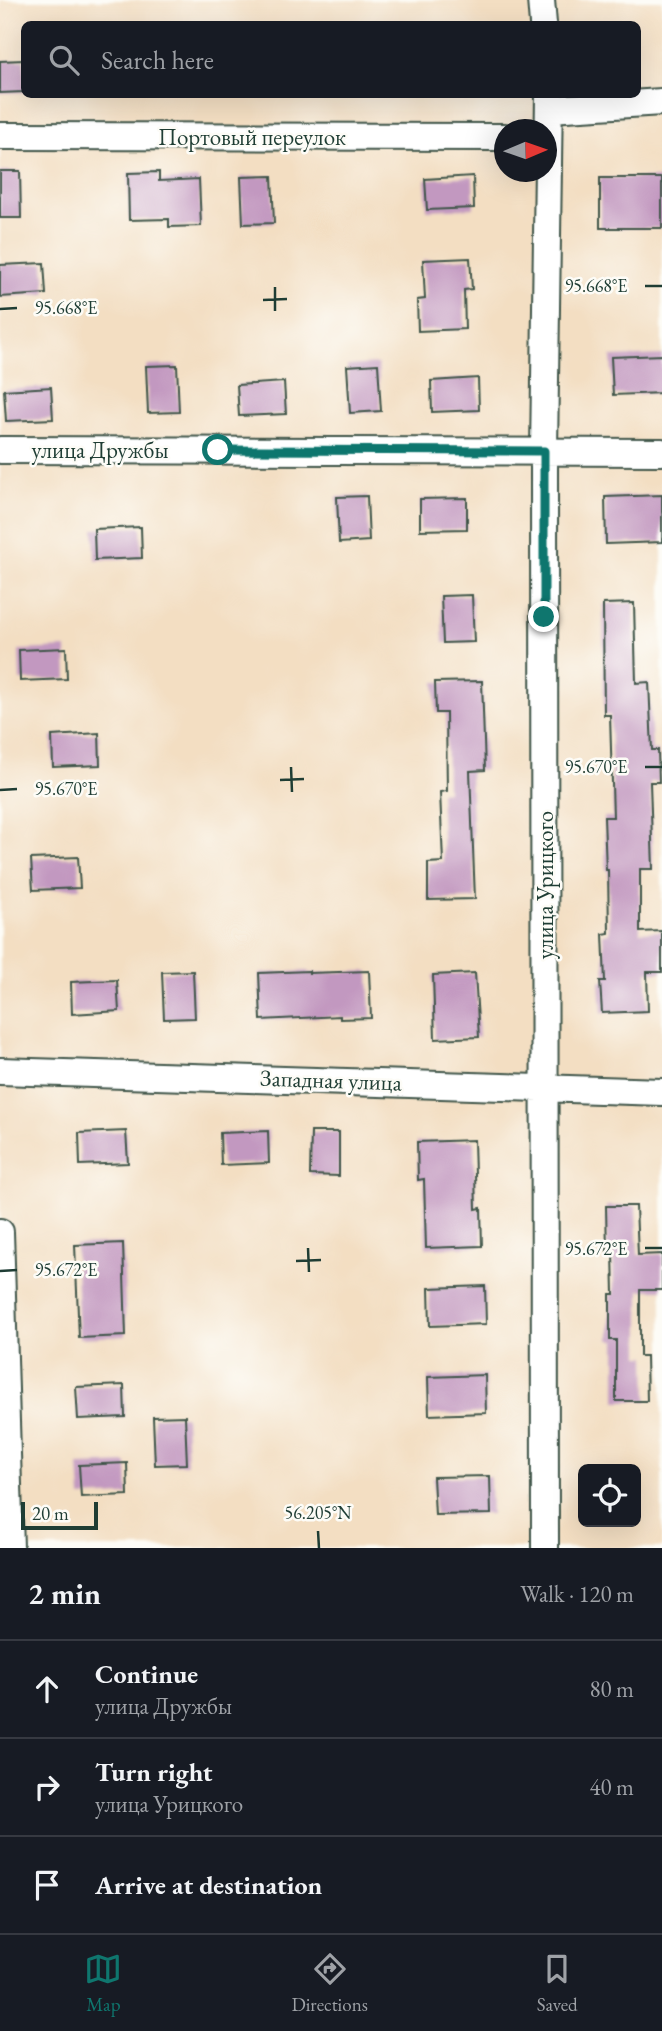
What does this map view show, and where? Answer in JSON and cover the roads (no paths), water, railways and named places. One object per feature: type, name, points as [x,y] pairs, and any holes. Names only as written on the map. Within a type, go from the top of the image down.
[{"type":"street","points":[[541,0],[543,21]]},
{"type":"street","points":[[549,102],[659,98]]},
{"type":"street","name":"Портовый переулок","points":[[0,136],[494,137]]},
{"type":"street","name":"улица Урицкого","points":[[545,1548],[544,451],[547,182]]},
{"type":"street","name":"улица Дружбы","points":[[0,450],[662,452]]},
{"type":"street","name":"Западная улица","points":[[0,1071],[545,1086],[662,1092]]},
{"type":"street","points":[[0,1232],[10,1548]]}]
